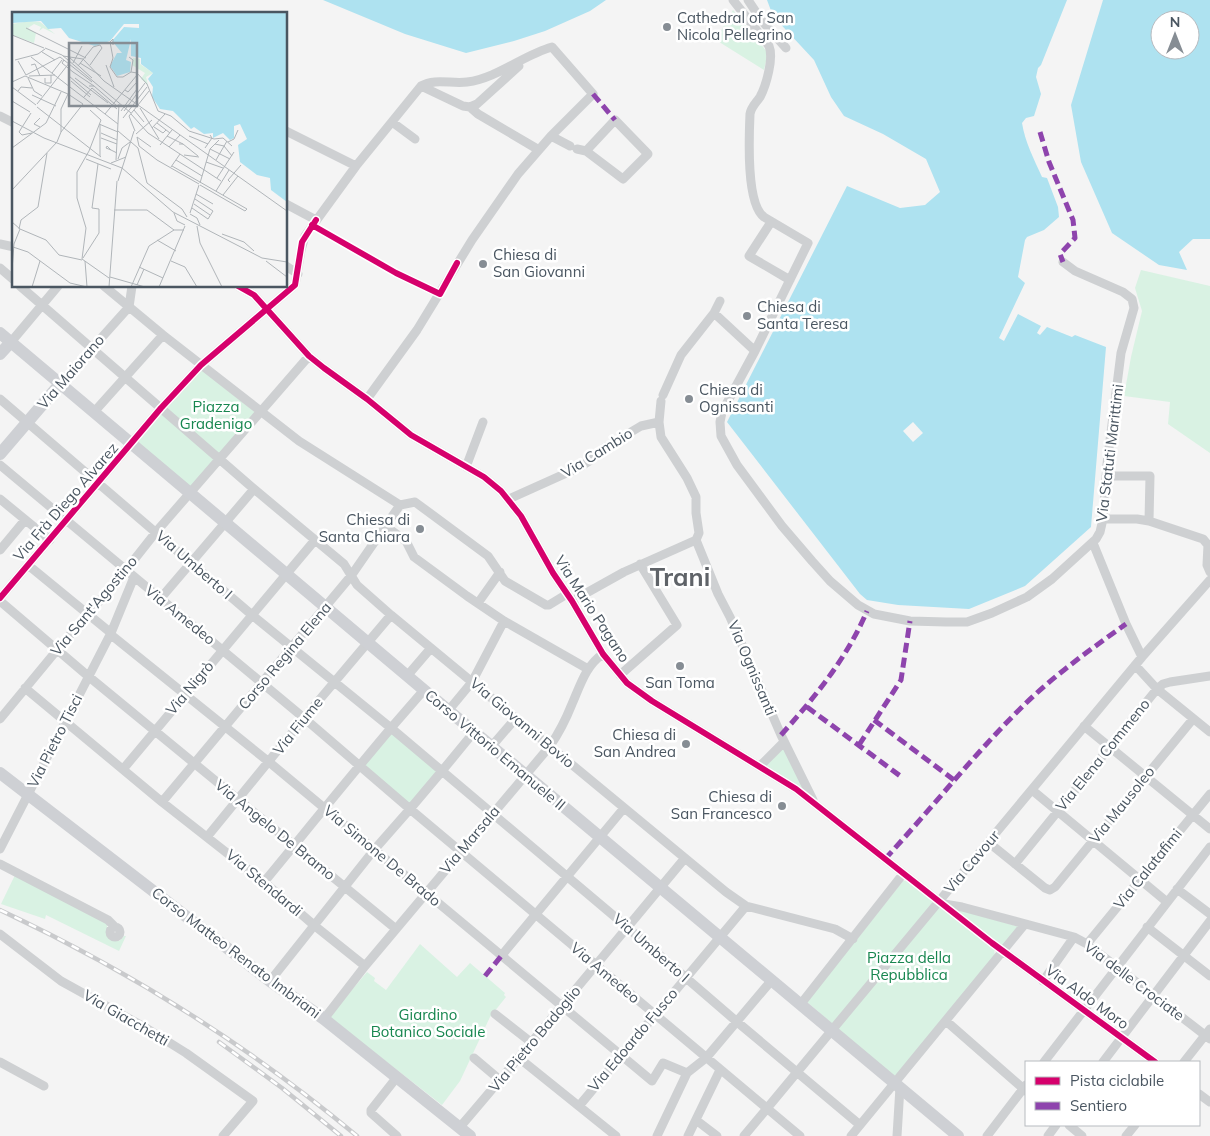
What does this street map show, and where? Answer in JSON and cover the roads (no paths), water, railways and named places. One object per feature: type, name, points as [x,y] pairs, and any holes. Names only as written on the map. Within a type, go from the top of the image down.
[{"type":"street","points":[[714,313],[755,351],[808,243],[771,222],[758,212],[752,196],[750,172],[751,108],[762,93],[768,72],[771,50],[733,0]]},
{"type":"street","points":[[748,0],[762,21],[786,48]]},
{"type":"street","points":[[132,445],[161,408],[201,365],[267,310],[295,285],[302,242],[356,166],[421,86],[431,82],[461,83],[474,81],[552,47],[593,94],[551,136],[518,174],[472,240],[413,338],[368,400],[309,356],[267,310],[254,295],[242,288]]},
{"type":"street","points":[[421,86],[463,106],[470,107],[477,104],[526,59]]},
{"type":"street","points":[[470,107],[478,114],[539,150]]},
{"type":"street","points":[[0,116],[12,122]]},
{"type":"street","points":[[551,136],[578,148],[623,179],[648,154],[615,120],[578,148]]},
{"type":"street","points":[[392,122],[415,139]]},
{"type":"street","points":[[288,132],[356,166]]},
{"type":"street","points":[[288,205],[316,220]]},
{"type":"street","points":[[771,222],[749,256],[790,280]]},
{"type":"street","name":"Via Statuti Marittimi","points":[[755,351],[722,412],[720,422],[721,436],[737,465],[782,526],[822,572],[858,605],[874,614],[910,621],[946,622],[975,620],[1017,602],[1036,591],[1093,543],[1100,532],[1121,353],[1134,313],[1134,306],[1131,298],[1123,292],[1075,271],[1064,262]]},
{"type":"street","points":[[288,267],[298,274]]},
{"type":"street","points":[[0,268],[12,278]]},
{"type":"street","points":[[22,288],[220,460]]},
{"type":"street","points":[[0,354],[56,288]]},
{"type":"street","points":[[106,288],[163,335],[299,441],[400,505],[415,502],[488,556],[505,581],[546,605],[570,598],[640,564],[696,540],[699,533],[696,497],[687,478],[662,440],[659,422],[662,398],[681,355],[714,313],[720,301]]},
{"type":"street","points":[[128,307],[132,288]]},
{"type":"street","name":"Via Maiorano","points":[[0,454],[128,307]]},
{"type":"street","points":[[0,333],[190,494],[309,356]]},
{"type":"street","points":[[94,412],[163,335]]},
{"type":"street","name":"Via Umberto I","points":[[0,399],[252,615],[335,681],[493,813],[567,878],[860,1125]]},
{"type":"street","name":"Via Mario Pagano","points":[[368,400],[411,435],[477,472],[496,486],[509,499],[525,522],[553,573],[570,598],[602,654],[627,683],[814,802]]},
{"type":"street","points":[[466,467],[483,422]]},
{"type":"street","name":"Via Cambio","points":[[509,499],[580,467],[592,460],[604,448],[641,426],[659,422]]},
{"type":"street","name":"Via Frà Diego Alvarez","points":[[0,600],[132,445]]},
{"type":"street","name":"Via Giovanni Bovio","points":[[220,460],[344,564],[357,585],[391,615],[624,808],[746,906],[835,929],[853,939]]},
{"type":"street","name":"Via Amedeo","points":[[0,465],[66,522],[304,718],[800,1136]]},
{"type":"street","points":[[1106,476],[1150,476],[1149,521]]},
{"type":"street","points":[[160,599],[254,489]]},
{"type":"street","name":"Corso Vittorio Emanuele II","points":[[190,494],[800,1005]]},
{"type":"street","name":"Via Sant'Agostino","points":[[0,719],[190,494]]},
{"type":"street","points":[[0,500],[50,540]]},
{"type":"street","name":"Corso Regina Elena","points":[[162,802],[351,576],[400,505]]},
{"type":"street","points":[[1103,519],[1131,518],[1149,521],[1199,538],[1206,542],[1208,548],[1207,564],[1210,572]]},
{"type":"street","points":[[0,550],[25,520]]},
{"type":"street","points":[[385,526],[406,541],[414,557],[478,604],[588,669]]},
{"type":"street","name":"Via Nigrò","points":[[124,768],[315,540]]},
{"type":"street","name":"Via Ognissanti","points":[[696,540],[784,742],[814,802]]},
{"type":"street","points":[[1093,543],[1126,624],[1142,656]]},
{"type":"street","points":[[620,675],[665,637],[677,624],[640,564]]},
{"type":"street","name":"Via Simone De Brado","points":[[28,565],[325,808],[652,1081],[663,1063],[687,1072]]},
{"type":"street","points":[[478,604],[500,572]]},
{"type":"street","name":"Via Pietro Tisci","points":[[0,849],[111,633],[134,577]]},
{"type":"street","name":"Via Cavour","points":[[744,1136],[940,902],[1142,656],[1210,580]]},
{"type":"street","name":"Via Angelo De Bramo","points":[[0,600],[88,676],[396,929]]},
{"type":"street","name":"Via Fiume","points":[[207,837],[391,615]]},
{"type":"street","points":[[448,711],[472,682],[504,621]]},
{"type":"street","points":[[407,676],[430,648]]},
{"type":"street","name":"Via Marsala","points":[[324,1019],[365,966],[550,746],[563,725],[588,669],[596,658],[602,654]]},
{"type":"street","points":[[1135,665],[1157,689],[1210,732]]},
{"type":"street","name":"Via Elena Commeno","points":[[1015,864],[1157,689],[1163,684],[1170,682],[1210,676]]},
{"type":"street","name":"Via Stendardi","points":[[26,688],[124,768],[162,802],[264,882],[365,966]]},
{"type":"street","points":[[264,882],[424,690]]},
{"type":"street","points":[[492,747],[516,718]]},
{"type":"street","name":"Via Mausoleo","points":[[1015,864],[1045,888],[1050,890],[1055,888],[1194,719]]},
{"type":"street","points":[[1084,726],[1210,829]]},
{"type":"street","points":[[270,981],[374,850],[474,732]]},
{"type":"street","points":[[760,766],[784,742]]},
{"type":"street","name":"Corso Matteo Renato Imbriani","points":[[0,773],[270,981],[324,1019],[470,1136]]},
{"type":"street","points":[[1032,790],[1167,902]]},
{"type":"street","name":"Via Calatafimi","points":[[1087,944],[1210,794]]},
{"type":"street","points":[[814,802],[903,874],[1004,951]]},
{"type":"street","points":[[502,955],[624,808]]},
{"type":"street","points":[[988,842],[1015,864]]},
{"type":"street","points":[[1045,1061],[1210,847]]},
{"type":"street","name":"Via Pietro Badoglio","points":[[460,1128],[564,1006],[685,858]]},
{"type":"street","points":[[0,864],[108,920],[115,927]]},
{"type":"street","points":[[903,874],[800,1005],[958,1136]]},
{"type":"street","points":[[1177,889],[1210,914]]},
{"type":"street","points":[[851,1136],[897,1085],[1025,924],[940,902]]},
{"type":"street","name":"Via Edoardo Fusco","points":[[579,1106],[746,906]]},
{"type":"street","points":[[1104,1061],[1210,921]]},
{"type":"street","name":"Via delle Crociate","points":[[1025,924],[1074,937],[1087,944],[1208,1035]]},
{"type":"street","points":[[1147,927],[1210,976]]},
{"type":"street","name":"Via Giacchetti","points":[[0,934],[61,981],[146,1028],[186,1053],[253,1101],[222,1136]]},
{"type":"street","points":[[1042,981],[1074,937]]},
{"type":"street","name":"Via Aldo Moro","points":[[1004,951],[1042,981],[1154,1061]]},
{"type":"street","points":[[657,1136],[687,1072],[706,1058],[771,981]]},
{"type":"street","points":[[496,1014],[532,1043]]},
{"type":"street","points":[[946,1021],[1025,1088],[987,1136]]},
{"type":"street","points":[[1185,1061],[1208,1035]]},
{"type":"street","points":[[474,1058],[500,1080]]},
{"type":"street","points":[[519,1058],[616,1136]]},
{"type":"street","points":[[0,1062],[44,1086]]},
{"type":"street","points":[[688,1136],[720,1070]]},
{"type":"street","points":[[397,1136],[371,1113],[371,1110],[398,1077]]},
{"type":"street","points":[[897,1085],[897,1136]]},
{"type":"street","points":[[696,1120],[717,1136]]},
{"type":"street","points":[[1070,1126],[1082,1136]]},
{"type":"street","points":[[1126,1136],[1134,1126]]},
{"type":"water","points":[[323,0],[606,0],[590,11],[545,31],[466,53],[405,34]]},
{"type":"water","points":[[767,0],[1067,0],[1041,65],[1038,68],[1036,77],[1041,94],[1034,116],[1026,118],[1022,123],[1036,164],[1042,177],[1047,178],[1058,207],[1059,217],[1044,230],[1027,237],[1025,240],[1018,277],[1025,283],[999,338],[1004,341],[1018,314],[1041,326],[1037,333],[1040,335],[1047,327],[1106,347],[1091,527],[1025,586],[969,609],[898,605],[867,600],[860,594],[727,422],[847,186],[900,208],[925,205],[940,192],[926,159],[883,134],[844,116],[831,97],[814,60],[773,16]]},
{"type":"water","points":[[1103,0],[1210,0],[1210,239],[1193,239],[1179,252],[1187,270],[1159,265],[1112,233],[1081,162],[1071,105]]},
{"type":"railway","points":[[0,910],[48,933],[186,1011],[273,1071],[357,1136]]},
{"type":"railway","points":[[219,1042],[282,1088],[341,1136]]},
{"type":"place","name":"Cathedral of San Nicola Pellegrino","points":[[667,27]]},
{"type":"place","name":"Chiesa di San Giovanni","points":[[483,264]]},
{"type":"place","name":"Chiesa di Santa Teresa","points":[[747,316]]},
{"type":"place","name":"Chiesa di Ognissanti","points":[[689,399]]},
{"type":"place","name":"Chiesa di Santa Chiara","points":[[420,529]]},
{"type":"place","name":"San Toma","points":[[680,666]]},
{"type":"place","name":"Chiesa di San Andrea","points":[[686,744]]},
{"type":"place","name":"Chiesa di San Francesco","points":[[782,806]]},
{"type":"district","name":"Trani","points":[[680,577]]},
{"type":"park label","name":"Piazza Gradenigo","points":[[216,416]]},
{"type":"park label","name":"Piazza della Repubblica","points":[[909,966]]},
{"type":"park label","name":"Giardino Botanico Sociale","points":[[428,1024]]}]
